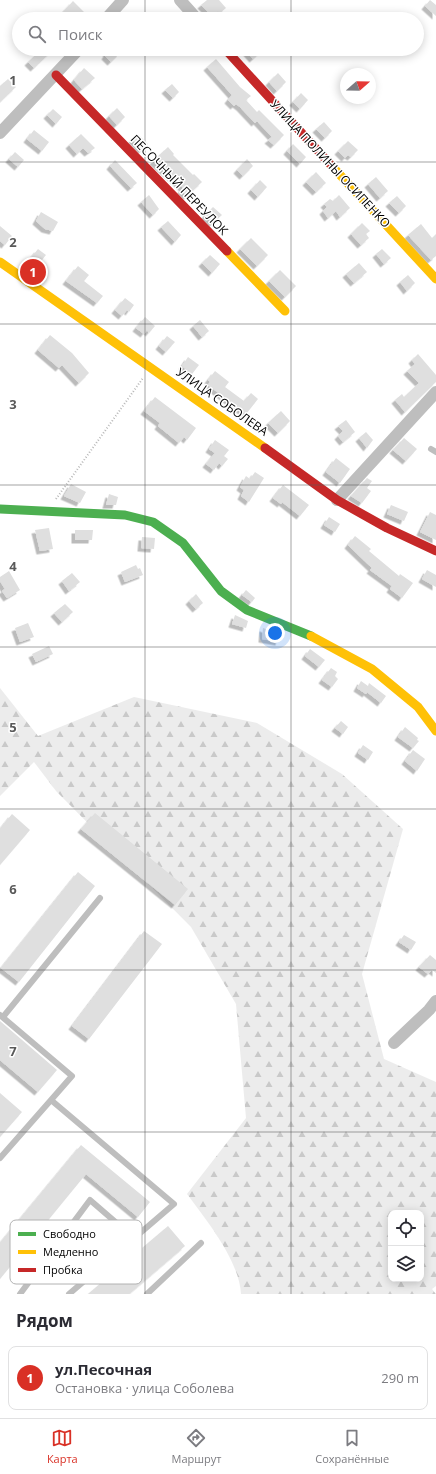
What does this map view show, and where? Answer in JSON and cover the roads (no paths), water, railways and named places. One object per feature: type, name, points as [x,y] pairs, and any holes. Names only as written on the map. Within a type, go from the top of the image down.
[{"type":"street","points":[[112,12],[123,0]]},
{"type":"street","points":[[180,0],[191,12]]},
{"type":"street","points":[[0,133],[73,56]]},
{"type":"street","name":"УЛИЦА ПОЛИНЫ ОСИПЕНКО","points":[[231,56],[436,279]]},
{"type":"street","name":"ПЕСОЧНЫЙ ПЕРЕУЛОК","points":[[56,75],[285,311]]},
{"type":"street","name":"УЛИЦА СОБОЛЕВА","points":[[0,262],[151,367],[337,500],[387,528],[436,551]]},
{"type":"street","points":[[337,500],[436,392]]},
{"type":"street","points":[[0,509],[125,515],[153,522],[183,543],[221,591],[247,610],[318,639],[372,669],[418,706],[436,731]]},
{"type":"street","points":[[394,1043],[429,1010],[436,1001]]},
{"type":"lane","points":[[0,1158],[72,1076],[1,1016],[100,898]]},
{"type":"lane","points":[[51,1100],[174,1204],[142,1231]]},
{"type":"lane","points":[[75,1220],[90,1200],[113,1220]]},
{"type":"lane","points":[[148,1294],[201,1243]]},
{"type":"lane","points":[[20,1294],[27,1284]]},
{"type":"lane","points":[[69,1294],[81,1284]]},
{"type":"place","name":"ул.Песочная","points":[[33,272]]}]
